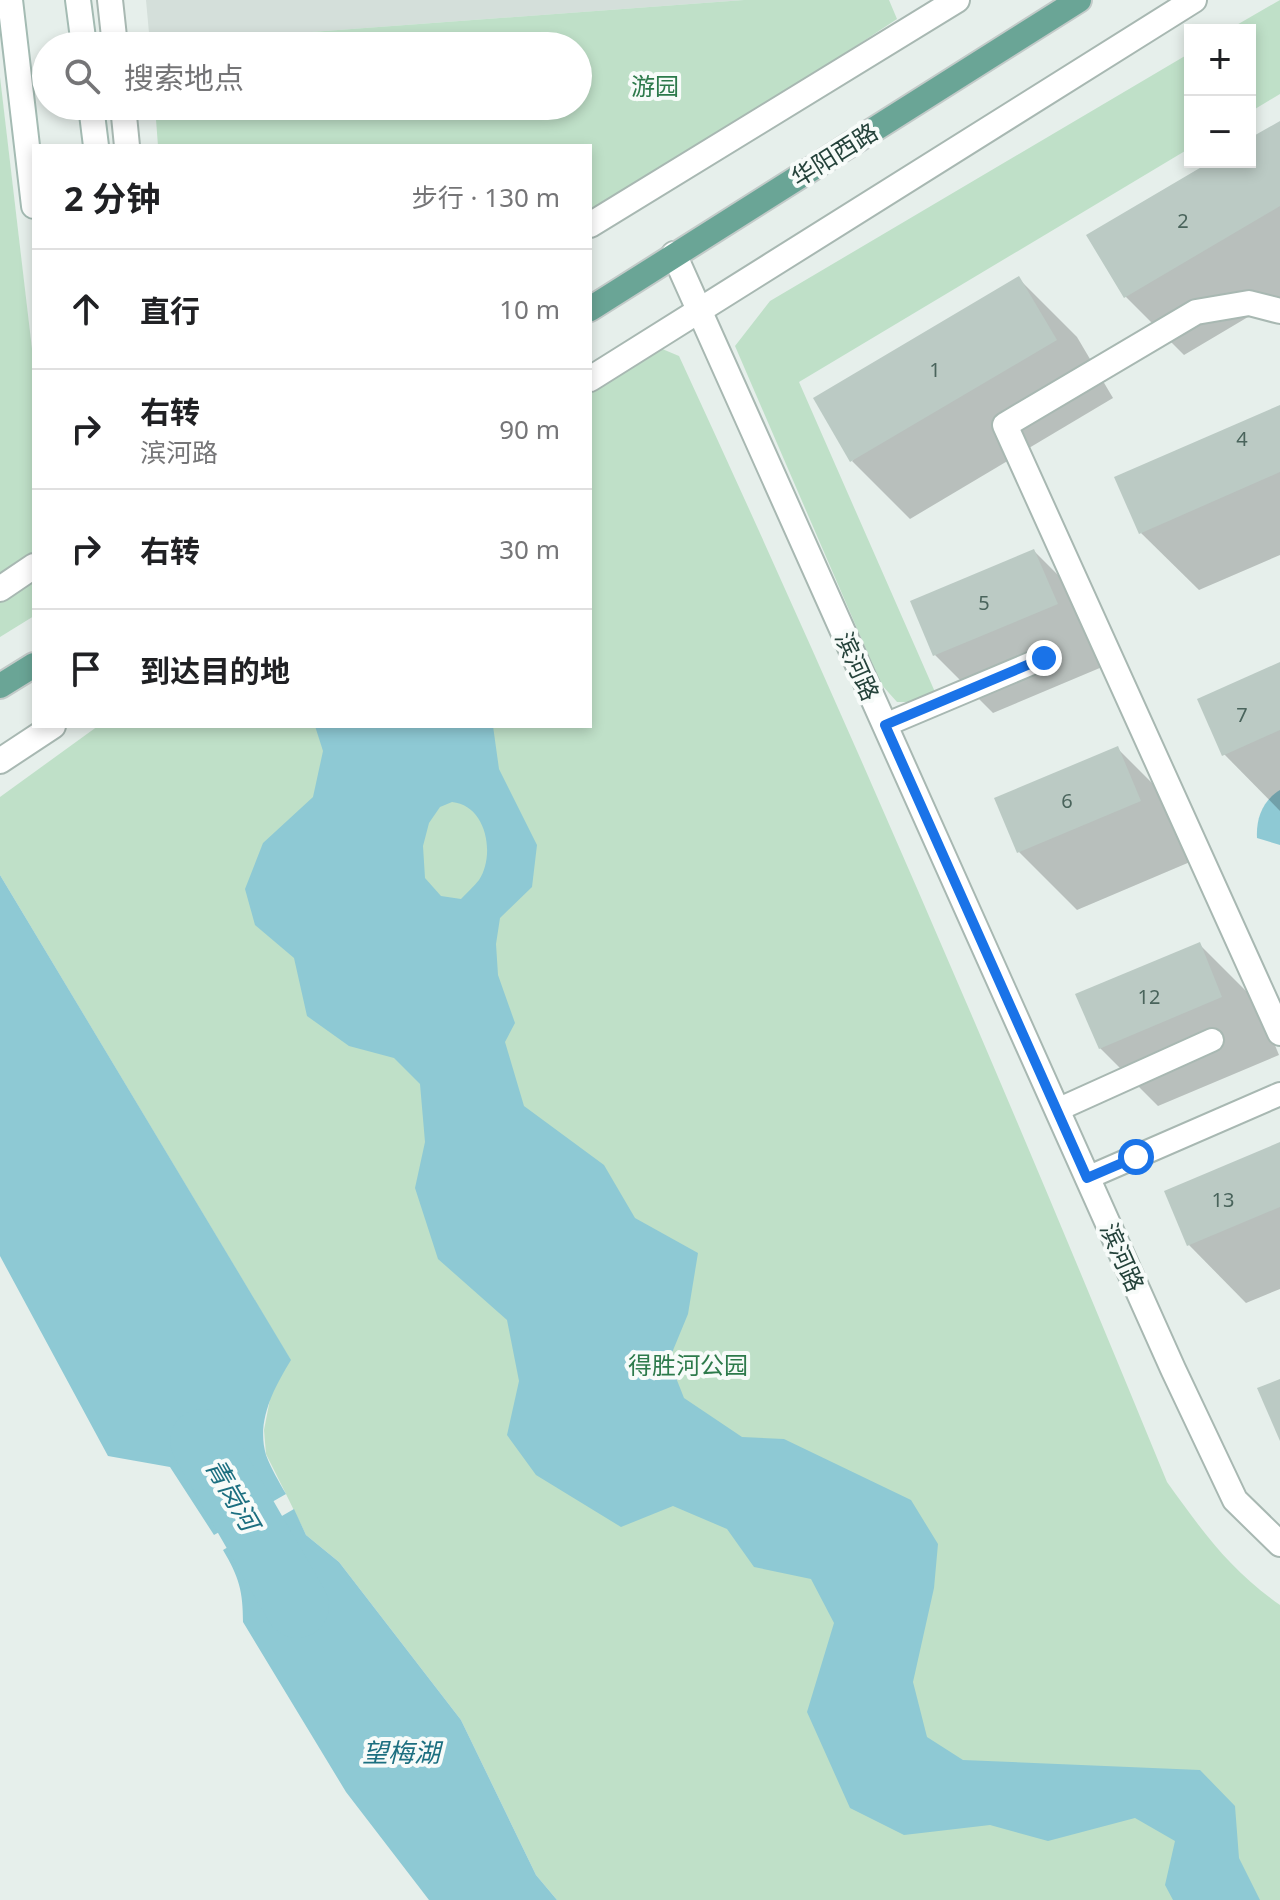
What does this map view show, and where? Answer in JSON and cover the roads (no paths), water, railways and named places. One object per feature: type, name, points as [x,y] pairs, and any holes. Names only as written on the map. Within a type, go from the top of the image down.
[{"type":"main road","name":"华阳西路","points":[[592,308],[1079,0]]},
{"type":"main road","points":[[0,686],[32,666]]},
{"type":"street","points":[[10,0],[32,189]]},
{"type":"street","points":[[78,0],[82,32]]},
{"type":"street","points":[[110,0],[113,32]]},
{"type":"street","points":[[592,224],[957,0]]},
{"type":"street","points":[[592,378],[1194,0]]},
{"type":"street","points":[[93,120],[96,144]]},
{"type":"street","points":[[124,120],[127,144]]},
{"type":"street","name":"滨河路","points":[[674,254],[1087,1178],[1235,1500],[1280,1544]]},
{"type":"street","points":[[1280,311],[1249,303],[1196,312],[1005,425],[1280,1033]]},
{"type":"street","points":[[0,589],[32,567]]},
{"type":"street","points":[[0,761],[50,728]]},
{"type":"lane","points":[[885,725],[1044,658]]},
{"type":"lane","points":[[1057,1110],[1212,1040]]},
{"type":"lane","points":[[1087,1178],[1280,1094]]},
{"type":"water","points":[[316,728],[493,728],[499,769],[537,845],[532,887],[500,918],[496,944],[498,975],[515,1023],[505,1042],[524,1106],[604,1165],[635,1218],[698,1253],[688,1314],[669,1360],[684,1398],[742,1437],[784,1439],[911,1500],[938,1544],[934,1588],[913,1682],[927,1737],[963,1760],[1200,1770],[1235,1806],[1239,1858],[1260,1900],[1173,1900],[1165,1885],[1175,1841],[1135,1818],[1048,1841],[990,1825],[904,1835],[850,1808],[807,1712],[834,1623],[811,1579],[754,1567],[727,1529],[673,1506],[621,1527],[536,1475],[507,1435],[519,1381],[507,1320],[438,1259],[415,1188],[425,1142],[420,1084],[394,1058],[349,1046],[307,1016],[294,958],[255,925],[245,889],[263,843],[313,797],[323,751]],"holes":[[[452,802],[464,805],[473,812],[485,832],[487,857],[484,869],[479,880],[461,899],[441,896],[425,878],[423,846],[429,823],[440,807]]]},
{"type":"water","points":[[1280,790],[1280,845],[1257,838],[1257,831],[1265,805]]},
{"type":"water","points":[[0,875],[291,1360],[268,1405],[263,1430],[266,1455],[286,1494],[214,1535],[170,1467],[108,1456],[0,1256]]},
{"type":"water","name":"望梅湖","points":[[294,1509],[306,1535],[339,1562],[461,1720],[536,1875],[557,1900],[429,1900],[346,1792],[243,1622],[239,1584],[223,1550]]},
{"type":"waterway","name":"青岗河","points":[[202,1441],[297,1606]]},
{"type":"park label","name":"游园","points":[[655,85]]},
{"type":"park label","name":"得胜河公园","points":[[688,1364]]}]
